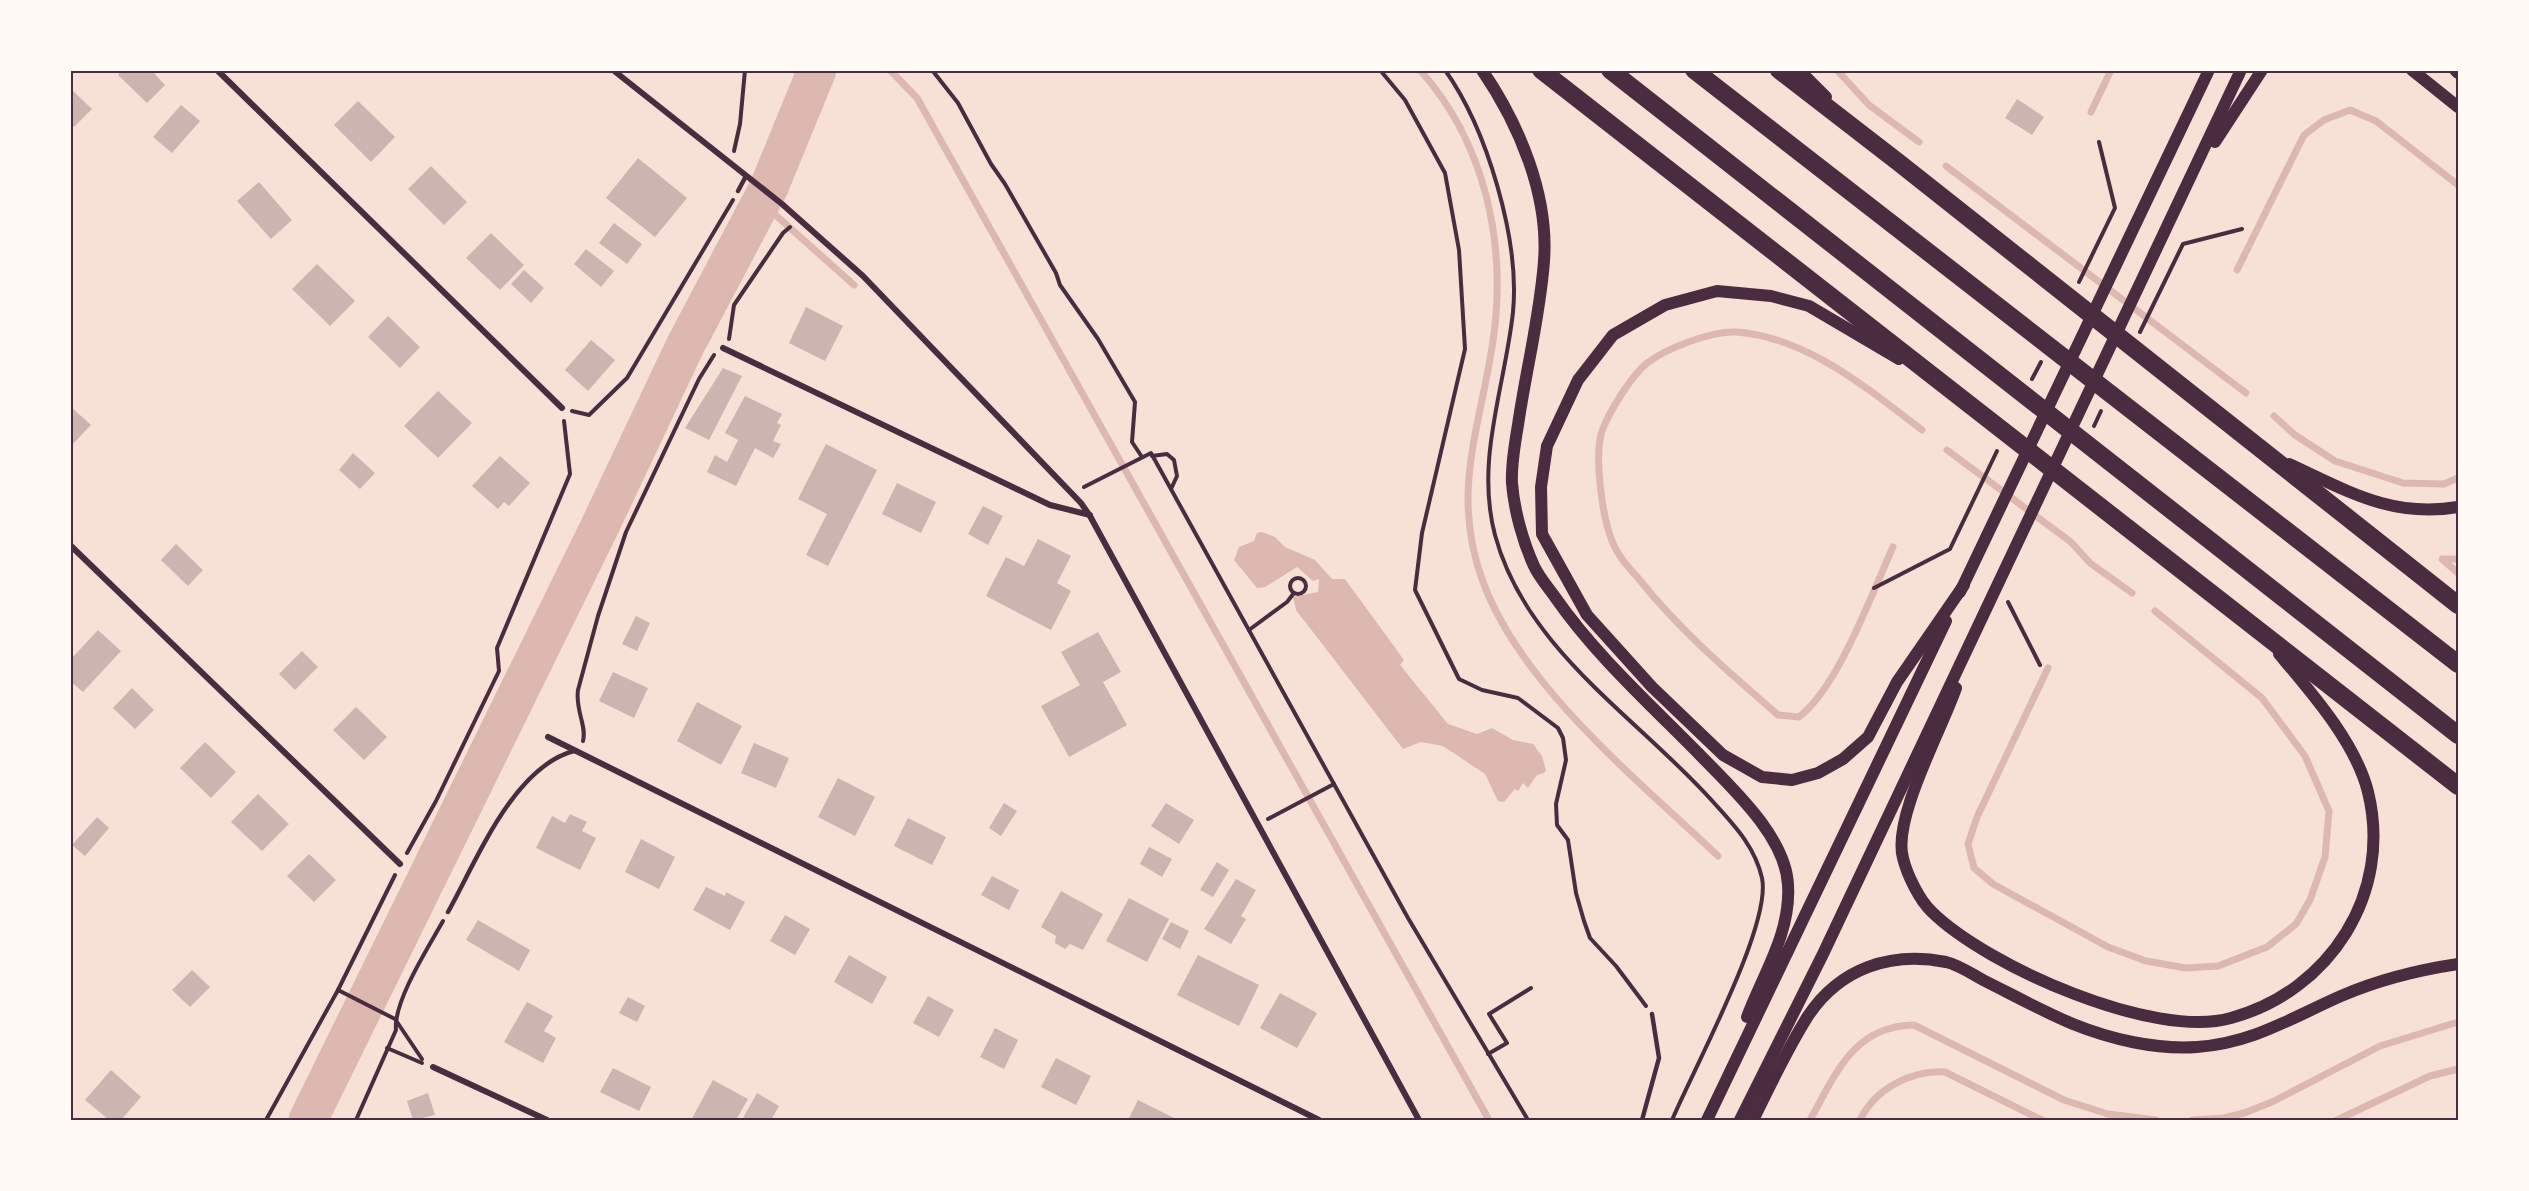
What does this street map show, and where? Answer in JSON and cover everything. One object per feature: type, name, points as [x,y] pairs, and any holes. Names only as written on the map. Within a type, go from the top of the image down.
[{"type":"highway","points":[[1541,70],[2458,786]]},
{"type":"highway","points":[[1610,70],[2458,735]]},
{"type":"highway","points":[[1694,70],[2458,664]]},
{"type":"highway","points":[[1779,70],[2458,605]]},
{"type":"main road","points":[[1482,70],[1522,142],[1541,206],[1545,258],[1532,350],[1523,391],[1512,483],[1520,524],[1535,568],[1597,651],[1736,793],[1766,829],[1781,856],[1786,874],[1788,907],[1782,933],[1748,1014],[1740,1051]]},
{"type":"main road","points":[[1799,70],[1898,162]]},
{"type":"main road","points":[[2195,100],[2204,70]]},
{"type":"main road","points":[[1707,1120],[2209,70]]},
{"type":"main road","points":[[1740,1120],[1823,954],[2162,242],[2241,70]]},
{"type":"main road","points":[[2185,192],[2262,70]]},
{"type":"main road","points":[[2412,70],[2458,107]]},
{"type":"main road","points":[[1964,585],[1897,682],[1868,737],[1843,759],[1818,773],[1792,780],[1762,777],[1723,755],[1652,687],[1587,615],[1542,534],[1541,487],[1547,446],[1561,413],[1578,380],[1613,335],[1665,305],[1717,291],[1771,296],[1809,306],[1967,402]]},
{"type":"main road","points":[[2274,458],[2387,507],[2433,511],[2458,507]]},
{"type":"main road","points":[[1977,629],[1946,717],[1913,790],[1902,842],[1903,858],[1910,875],[1930,910],[1954,932],[2003,960],[2080,997],[2133,1014],[2187,1021],[2229,1019],[2268,1004],[2295,989],[2321,968],[2347,933],[2364,898],[2375,838],[2368,790],[2341,733],[2265,637]]},
{"type":"main road","points":[[1753,1120],[1809,1016],[1830,991],[1858,970],[1887,960],[1948,963],[2074,1024],[2122,1040],[2158,1046],[2195,1047],[2233,1042],[2277,1028],[2340,997],[2383,981],[2458,964]]},
{"type":"street","points":[[217,70],[563,410]]},
{"type":"street","points":[[613,70],[782,204],[863,276],[1060,479],[1090,516],[1419,1120]]},
{"type":"street","points":[[723,348],[1050,505],[1090,516]]},
{"type":"street","points":[[70,545],[400,864]]},
{"type":"street","points":[[548,737],[578,748],[1318,1120]]},
{"type":"street","points":[[433,1067],[547,1120]]},
{"type":"lane","points":[[738,191],[746,176]]},
{"type":"lane","points":[[448,912],[516,795],[538,770],[565,753],[578,748]]},
{"type":"lane","points":[[1642,1120],[1659,1058],[1652,1014]]},
{"type":"path","points":[[731,164],[740,124],[745,70]]},
{"type":"path","points":[[932,70],[958,103],[991,164],[1056,273],[1060,285],[1125,382],[1135,402],[1132,442],[1139,459]]},
{"type":"path","points":[[1380,70],[1405,99],[1444,173],[1459,250],[1465,349],[1422,533],[1415,590],[1459,679],[1482,690],[1518,698],[1558,728],[1563,738],[1566,760],[1556,804],[1557,825],[1568,840],[1576,892],[1584,921],[1590,938],[1616,966],[1652,1014]]},
{"type":"path","points":[[2099,142],[2115,208]]},
{"type":"path","points":[[579,412],[589,415],[627,378],[738,191]]},
{"type":"path","points":[[578,748],[584,739],[585,732],[578,712],[578,690],[617,555],[699,379],[715,354],[729,339],[734,305],[783,233],[801,220]]},
{"type":"path","points":[[2183,244],[2242,229]]},
{"type":"path","points":[[266,1120],[338,990],[400,864],[436,801],[499,671],[497,648],[570,474],[571,461],[563,410]]},
{"type":"path","points":[[1084,487],[1151,453],[1152,456],[1167,454],[1174,459],[1177,476],[1171,489]]},
{"type":"path","points":[[1152,456],[1408,918],[1528,1120]]},
{"type":"path","points":[[1874,588],[1950,549]]},
{"type":"path","points":[[1301,579],[1306,585],[1305,590],[1299,594],[1294,593],[1291,589],[1292,581],[1301,579]]},
{"type":"path","points":[[1248,630],[1287,602],[1294,593]]},
{"type":"path","points":[[2008,602],[2040,665]]},
{"type":"path","points":[[1270,818],[1334,784]]},
{"type":"path","points":[[356,1120],[396,1030],[395,1019],[448,912]]},
{"type":"path","points":[[1488,1054],[1507,1043],[1489,1014],[1531,988]]},
{"type":"path","points":[[338,990],[395,1019],[404,1028],[425,1064]]},
{"type":"path","points":[[387,1048],[433,1067]]},
{"type":"shaded area","points":[[1262,532],[1275,537],[1285,547],[1315,560],[1332,579],[1345,579],[1404,660],[1400,665],[1448,724],[1477,734],[1492,728],[1513,740],[1533,744],[1542,756],[1546,770],[1544,773],[1537,775],[1528,788],[1523,783],[1518,791],[1515,789],[1504,802],[1498,801],[1485,774],[1443,746],[1421,742],[1403,749],[1296,610],[1293,597],[1318,592],[1319,579],[1313,581],[1297,567],[1265,587],[1257,588],[1234,560],[1239,547],[1254,541],[1257,533]]},
{"type":"building","points":[[122,70],[151,70],[165,85],[147,103],[118,75]]},
{"type":"building","points":[[72,90],[92,109],[74,127],[70,123]]},
{"type":"building","points":[[2017,99],[2044,117],[2032,135],[2005,118]]},
{"type":"building","points":[[358,101],[395,137],[371,162],[334,125]]},
{"type":"building","points":[[181,105],[200,121],[172,153],[153,137]]},
{"type":"building","points":[[638,158],[687,198],[655,237],[606,198]]},
{"type":"building","points":[[431,166],[467,202],[444,225],[408,189]]},
{"type":"building","points":[[259,182],[292,220],[271,239],[237,201]]},
{"type":"building","points":[[614,223],[642,244],[627,264],[599,243]]},
{"type":"building","points":[[491,233],[524,265],[500,290],[466,258]]},
{"type":"building","points":[[586,249],[614,271],[601,287],[574,264]]},
{"type":"building","points":[[317,264],[355,301],[330,326],[292,289]]},
{"type":"building","points":[[524,270],[544,288],[531,303],[511,284]]},
{"type":"building","points":[[806,307],[843,326],[825,361],[789,343]]},
{"type":"building","points":[[388,316],[420,347],[400,368],[368,337]]},
{"type":"building","points":[[591,340],[615,360],[588,391],[565,370]]},
{"type":"building","points":[[723,368],[742,376],[709,440],[685,428]]},
{"type":"building","points":[[438,391],[472,423],[438,458],[404,426]]},
{"type":"building","points":[[745,396],[782,414],[777,423],[781,425],[773,441],[781,444],[773,458],[755,448],[736,486],[707,472],[715,455],[727,462],[738,440],[725,433]]},
{"type":"building","points":[[70,406],[91,425],[70,447]]},
{"type":"building","points":[[826,444],[877,470],[828,566],[806,555],[827,514],[798,499]]},
{"type":"building","points":[[353,453],[375,473],[360,489],[339,470]]},
{"type":"building","points":[[500,456],[530,483],[509,506],[504,502],[498,509],[472,486]]},
{"type":"building","points":[[897,483],[936,502],[921,533],[882,514]]},
{"type":"building","points":[[983,506],[1003,516],[988,545],[968,534]]},
{"type":"building","points":[[1038,539],[1071,556],[1057,583],[1071,591],[1051,630],[986,596],[1006,557],[1024,566]]},
{"type":"building","points":[[176,544],[203,570],[188,586],[161,560]]},
{"type":"building","points":[[636,616],[650,623],[637,651],[622,644]]},
{"type":"building","points":[[98,630],[121,651],[83,692],[70,681],[70,660]]},
{"type":"building","points":[[1098,632],[1121,672],[1103,682],[1127,725],[1069,757],[1041,706],[1080,685],[1061,652]]},
{"type":"building","points":[[302,651],[318,667],[295,690],[279,674]]},
{"type":"building","points":[[613,672],[648,688],[634,718],[599,701]]},
{"type":"building","points":[[132,688],[154,710],[135,729],[113,708]]},
{"type":"building","points":[[697,702],[742,726],[721,765],[677,741]]},
{"type":"building","points":[[356,707],[387,737],[364,760],[333,730]]},
{"type":"building","points":[[205,742],[236,772],[211,798],[180,768]]},
{"type":"building","points":[[754,743],[789,758],[776,788],[741,773]]},
{"type":"building","points":[[838,778],[875,797],[855,836],[818,817]]},
{"type":"building","points":[[258,794],[289,824],[262,851],[231,822]]},
{"type":"building","points":[[1004,803],[1017,811],[1001,836],[989,828]]},
{"type":"building","points":[[1166,803],[1194,820],[1179,844],[1151,826]]},
{"type":"building","points":[[570,814],[587,822],[582,831],[596,838],[580,870],[536,848],[552,816],[565,823]]},
{"type":"building","points":[[97,817],[109,828],[85,856],[72,845]]},
{"type":"building","points":[[908,818],[946,837],[932,865],[894,846]]},
{"type":"building","points":[[641,839],[675,857],[659,889],[625,872]]},
{"type":"building","points":[[1149,847],[1172,859],[1162,877],[1140,864]]},
{"type":"building","points":[[309,854],[336,880],[314,902],[287,876]]},
{"type":"building","points":[[1217,862],[1229,870],[1213,897],[1200,890]]},
{"type":"building","points":[[992,876],[1019,890],[1009,910],[981,895]]},
{"type":"building","points":[[1236,879],[1256,890],[1241,916],[1246,919],[1231,944],[1204,929]]},
{"type":"building","points":[[706,887],[725,896],[726,892],[745,902],[730,930],[693,910]]},
{"type":"building","points":[[1061,891],[1103,914],[1083,950],[1070,944],[1065,949],[1055,943],[1056,936],[1041,927]]},
{"type":"building","points":[[1129,898],[1169,919],[1147,962],[1106,941]]},
{"type":"building","points":[[785,915],[810,929],[795,955],[770,941]]},
{"type":"building","points":[[478,920],[530,950],[519,971],[466,940]]},
{"type":"building","points":[[1171,922],[1189,931],[1180,949],[1162,939]]},
{"type":"building","points":[[849,955],[887,977],[872,1004],[834,982]]},
{"type":"building","points":[[1198,955],[1259,985],[1239,1026],[1177,995]]},
{"type":"building","points":[[192,970],[210,987],[190,1007],[172,990]]},
{"type":"building","points":[[1280,993],[1317,1013],[1297,1048],[1260,1028]]},
{"type":"building","points":[[928,996],[954,1010],[939,1037],[913,1023]]},
{"type":"building","points":[[628,997],[645,1006],[637,1022],[619,1013]]},
{"type":"building","points":[[527,1002],[553,1016],[544,1031],[556,1038],[543,1063],[504,1042]]},
{"type":"building","points":[[995,1028],[1018,1040],[1004,1069],[980,1057]]},
{"type":"building","points":[[1056,1058],[1091,1076],[1076,1105],[1041,1087]]},
{"type":"building","points":[[613,1068],[651,1087],[639,1111],[600,1092]]},
{"type":"building","points":[[111,1070],[141,1097],[121,1120],[109,1120],[85,1100]]},
{"type":"building","points":[[713,1080],[748,1099],[736,1120],[691,1120]]},
{"type":"building","points":[[428,1093],[435,1115],[413,1120],[407,1101]]},
{"type":"building","points":[[757,1093],[779,1106],[771,1120],[742,1120]]},
{"type":"building","points":[[1138,1100],[1174,1118],[1173,1120],[1128,1120]]},
{"type":"waterway","points":[[308,1120],[599,528],[685,346],[769,187],[817,70]]},
{"type":"waterway","points":[[890,70],[917,98],[1489,1120]]},
{"type":"waterway","points":[[1420,70],[1443,99],[1476,163],[1493,233],[1497,269],[1497,305],[1493,341],[1475,432],[1468,490],[1473,550],[1483,582],[1501,621],[1553,695],[1619,764],[1718,856]]},
{"type":"waterway","points":[[1837,70],[1869,105],[1919,142]]},
{"type":"waterway","points":[[2091,112],[2111,70]]},
{"type":"waterway","points":[[2237,270],[2304,135],[2324,120],[2350,110],[2376,121],[2458,185]]},
{"type":"waterway","points":[[1946,166],[2246,393]]},
{"type":"waterway","points":[[761,202],[854,285]]},
{"type":"waterway","points":[[1893,547],[1841,662],[1814,703],[1799,717],[1778,715],[1688,634],[1619,555],[1613,544],[1602,500],[1599,469],[1602,431],[1621,395],[1634,376],[1647,363],[1690,342],[1726,332],[1762,336],[1812,354],[1858,382],[1922,430]]},
{"type":"waterway","points":[[2274,416],[2295,435],[2335,461],[2403,483],[2444,484],[2458,478]]},
{"type":"waterway","points":[[1947,450],[2071,542],[2090,563],[2132,593]]},
{"type":"waterway","points":[[2458,559],[2442,559],[2458,573]]},
{"type":"waterway","points":[[2048,668],[1977,817],[1968,844],[1974,868],[1993,884],[2108,947],[2146,961],[2186,968],[2218,966],[2267,947],[2296,924],[2310,900],[2325,857],[2329,811],[2305,756],[2262,698],[2155,611]]},
{"type":"waterway","points":[[2192,1120],[2224,1118],[2244,1113],[2272,1102],[2380,1046],[2458,1022]]},
{"type":"waterway","points":[[1810,1120],[1838,1070],[1861,1043],[1893,1027],[1914,1025],[2064,1100],[2108,1114],[2156,1120]]},
{"type":"waterway","points":[[2337,1120],[2430,1076],[2458,1069]]},
{"type":"waterway","points":[[1860,1120],[1875,1099],[1895,1084],[1919,1074],[1932,1072],[1945,1072],[2042,1120]]}]
